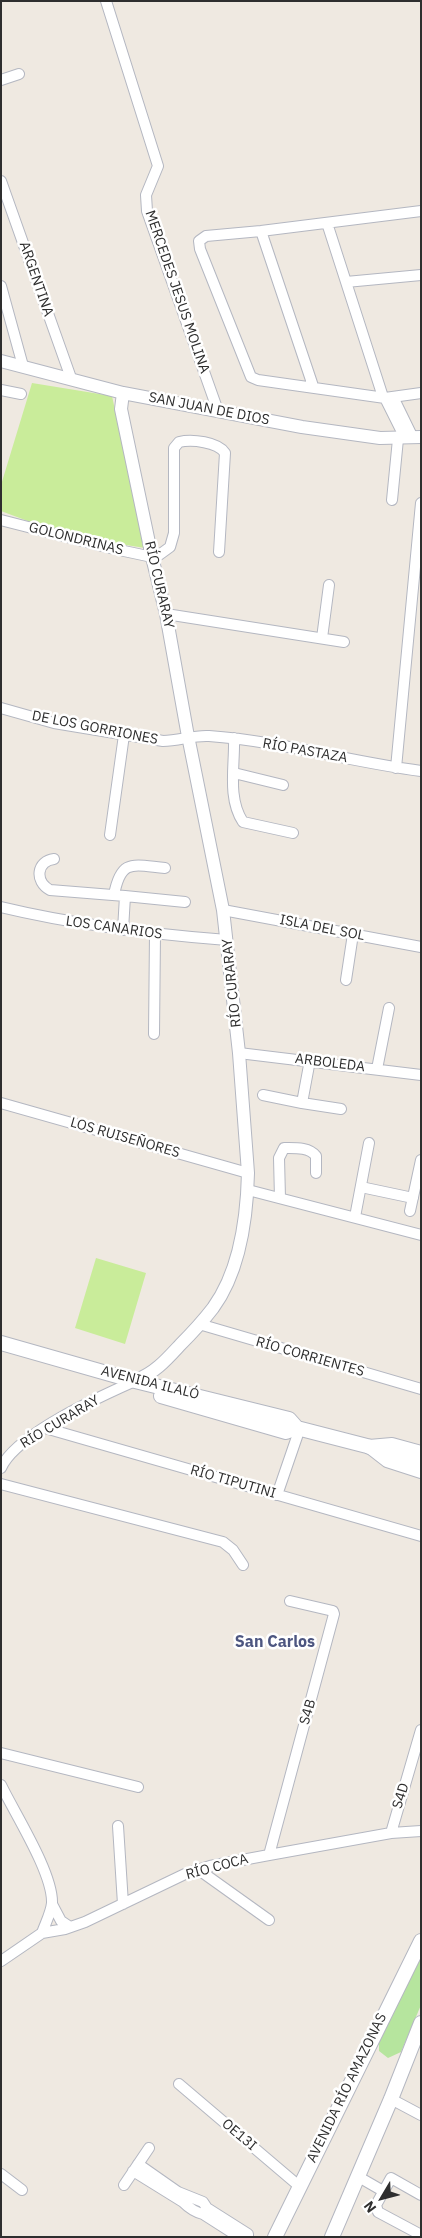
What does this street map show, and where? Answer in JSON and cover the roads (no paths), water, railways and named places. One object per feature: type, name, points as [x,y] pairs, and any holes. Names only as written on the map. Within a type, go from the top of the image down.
[{"type":"main road","name":"AVENIDA ILALÓ","points":[[1,1343],[130,1383]]},
{"type":"main road","name":"AVENIDA ILALÓ","points":[[1,1350],[130,1383],[288,1419],[298,1428],[367,1446],[421,1463]]},
{"type":"main road","name":"AVENIDA RÍO AMAZONAS","points":[[275,2237],[421,1941]]},
{"type":"main road","points":[[332,2237],[421,2023]]},
{"type":"street","name":"MERCEDES JESUS MOLINA","points":[[106,1],[158,166],[146,195],[147,211],[218,412]]},
{"type":"street","points":[[1,80],[19,74]]},
{"type":"street","name":"ARGENTINA","points":[[1,181],[4,198],[71,378]]},
{"type":"street","points":[[421,211],[206,236],[199,241],[200,249],[252,377],[258,380],[387,397],[421,393]]},
{"type":"street","points":[[327,223],[387,397],[409,438],[392,500]]},
{"type":"street","points":[[261,231],[313,386]]},
{"type":"street","points":[[346,282],[421,275]]},
{"type":"street","points":[[1,286],[23,366]]},
{"type":"street","points":[[1,325],[13,327]]},
{"type":"street","name":"SAN JUAN DE DIOS","points":[[1,361],[123,392],[218,412],[380,438],[409,438]]},
{"type":"street","points":[[1,390],[20,394]]},
{"type":"street","name":"RÍO CURARAY","points":[[1,1468],[5,1460],[16,1448],[45,1428],[147,1376],[160,1366],[200,1324],[214,1307],[229,1280],[240,1241],[248,1190],[239,1053],[223,910],[188,738],[166,614],[121,409],[123,392]]},
{"type":"street","points":[[152,557],[165,552],[173,542],[176,515],[173,456],[176,444],[182,441],[216,445],[226,453],[219,552]]},
{"type":"street","points":[[396,768],[421,503]]},
{"type":"street","name":"GOLONDRINAS","points":[[1,520],[152,557]]},
{"type":"street","points":[[322,638],[329,585]]},
{"type":"street","points":[[166,614],[344,642]]},
{"type":"street","name":"DE LOS GORRIONES","points":[[1,708],[54,723],[124,735],[163,741],[188,738]]},
{"type":"street","points":[[110,835],[124,735]]},
{"type":"street","name":"RÍO PASTAZA","points":[[188,738],[197,735],[234,738],[421,771]]},
{"type":"street","points":[[234,738],[234,802],[243,822],[293,833]]},
{"type":"street","points":[[234,773],[283,785]]},
{"type":"street","points":[[54,859],[49,859],[44,864],[40,874],[40,881],[43,886],[50,890],[185,902]]},
{"type":"street","points":[[114,895],[120,872],[125,868],[132,866],[165,868]]},
{"type":"street","points":[[123,930],[125,896]]},
{"type":"street","name":"LOS CANARIOS","points":[[1,907],[47,918],[123,930],[227,940]]},
{"type":"street","name":"ISLA DEL SOL","points":[[223,910],[421,946]]},
{"type":"street","points":[[154,1034],[155,934]]},
{"type":"street","points":[[346,980],[353,934]]},
{"type":"street","points":[[377,1069],[389,1008]]},
{"type":"street","name":"ARBOLEDA","points":[[239,1053],[310,1060],[421,1075]]},
{"type":"street","points":[[302,1103],[310,1060]]},
{"type":"street","points":[[263,1095],[341,1109]]},
{"type":"street","name":"LOS RUISEÑORES","points":[[1,1103],[248,1173]]},
{"type":"street","points":[[355,1217],[369,1142]]},
{"type":"street","points":[[280,1198],[279,1158],[284,1148],[308,1149],[313,1152],[316,1156],[316,1172]]},
{"type":"street","points":[[410,1211],[421,1160]]},
{"type":"street","points":[[361,1187],[413,1198]]},
{"type":"street","points":[[248,1190],[421,1235]]},
{"type":"street","name":"RÍO CORRIENTES","points":[[200,1324],[421,1389]]},
{"type":"street","name":"RÍO TIPUTINI","points":[[45,1428],[278,1495],[420,1532]]},
{"type":"street","points":[[278,1495],[298,1428]]},
{"type":"street","points":[[367,1446],[392,1444],[421,1452]]},
{"type":"street","points":[[367,1446],[386,1461],[421,1472]]},
{"type":"street","points":[[1,1484],[223,1542],[233,1550],[242,1565]]},
{"type":"street","name":"S4B","points":[[268,1854],[334,1614],[333,1611],[290,1601]]},
{"type":"street","name":"S4D","points":[[391,1833],[421,1730]]},
{"type":"street","points":[[1,1753],[138,1787]]},
{"type":"street","points":[[1,1785],[36,1854],[48,1883],[52,1904],[61,1920],[70,1927]]},
{"type":"street","points":[[118,1826],[123,1904]]},
{"type":"street","name":"RÍO COCA","points":[[1,1960],[42,1933],[70,1927],[185,1874],[198,1870],[268,1854],[391,1833],[421,1831]]},
{"type":"street","points":[[198,1870],[269,1920]]},
{"type":"street","points":[[42,1933],[52,1904]]},
{"type":"street","name":"OE13I","points":[[178,2084],[299,2186]]},
{"type":"street","points":[[391,2099],[421,2115]]},
{"type":"street","points":[[124,2185],[149,2148]]},
{"type":"street","points":[[136,2168],[185,2199],[188,2208],[205,2211],[248,2234],[248,2237]]},
{"type":"street","points":[[1,2174],[22,2190]]},
{"type":"street","points":[[357,2176],[383,2191]]},
{"type":"street","points":[[421,2194],[392,2178],[376,2205],[377,2211],[421,2235]]},
{"type":"street","points":[[228,2225],[239,2237]]},
{"type":"district","name":"San Carlos","points":[[275,1642]]}]
